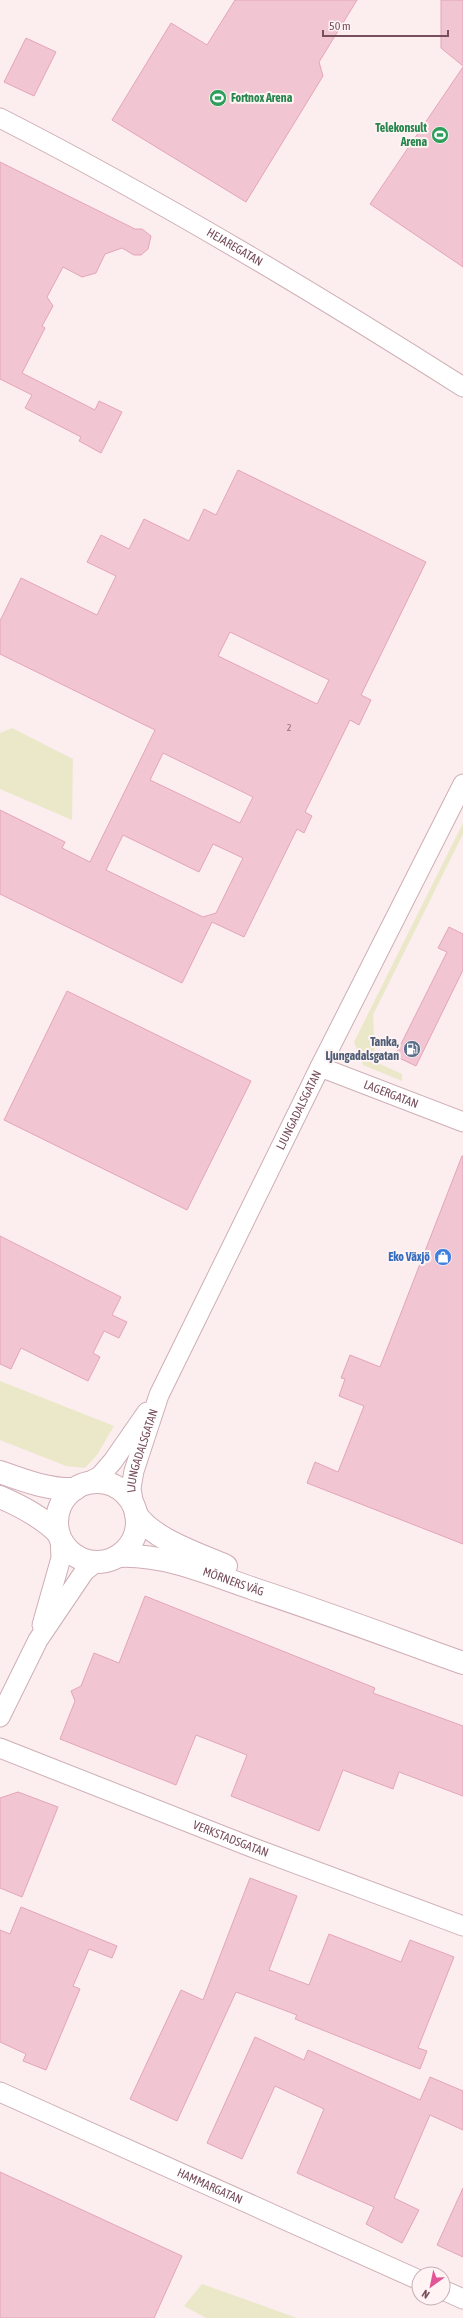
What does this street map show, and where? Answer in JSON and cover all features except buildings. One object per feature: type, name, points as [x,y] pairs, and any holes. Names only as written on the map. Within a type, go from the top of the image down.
[{"type":"main road","points":[[0,1472],[41,1486],[60,1490],[100,1482],[114,1486],[127,1496],[135,1510],[137,1524],[134,1537],[119,1556],[96,1562],[81,1559],[67,1549],[59,1535],[49,1524],[34,1514],[0,1497]]},
{"type":"main road","points":[[59,1535],[57,1522],[59,1509],[78,1487]]},
{"type":"main road","name":"MÖRNERS VÄG","points":[[135,1510],[151,1530],[168,1539],[346,1620]]},
{"type":"main road","name":"MÖRNERS VÄG","points":[[119,1556],[139,1555],[186,1566],[346,1620],[463,1663]]},
{"type":"street","name":"HEJAREGATAN","points":[[0,118],[89,163],[314,293],[463,387]]},
{"type":"street","name":"LJUNGADALSGATAN","points":[[135,1510],[131,1488],[134,1471],[159,1395],[320,1066],[463,784]]},
{"type":"street","name":"LAGERGATAN","points":[[320,1066],[463,1122]]},
{"type":"street","name":"LJUNGADALSGATAN","points":[[78,1487],[100,1476],[113,1461],[159,1395]]},
{"type":"street","points":[[38,1640],[61,1558],[59,1535]]},
{"type":"street","points":[[0,1717],[38,1640],[84,1572],[96,1562]]},
{"type":"street","name":"VERKSTADSGATAN","points":[[0,1748],[259,1850],[463,1926]]},
{"type":"street","name":"HAMMARGATAN","points":[[0,2092],[411,2276]]},
{"type":"street","points":[[451,2294],[463,2299]]},
{"type":"shaded area","points":[[12,728],[73,759],[72,820],[0,789],[0,733]]},
{"type":"shaded area","points":[[463,823],[463,834],[373,1015],[375,1058],[380,1064],[402,1074],[402,1081],[363,1065],[354,1042]]},
{"type":"shaded area","points":[[0,1381],[114,1426],[97,1455],[85,1468],[66,1466],[0,1440]]},
{"type":"shaded area","points":[[202,2284],[297,2318],[206,2318],[184,2306]]},
{"type":"place","name":"Fortnox Arena","points":[[218,98]]},
{"type":"place","name":"Telekonsult Arena","points":[[440,135]]},
{"type":"place","name":"Tanka, Ljungadalsgatan","points":[[412,1049]]},
{"type":"place","name":"Eko Växjö","points":[[443,1257]]}]
